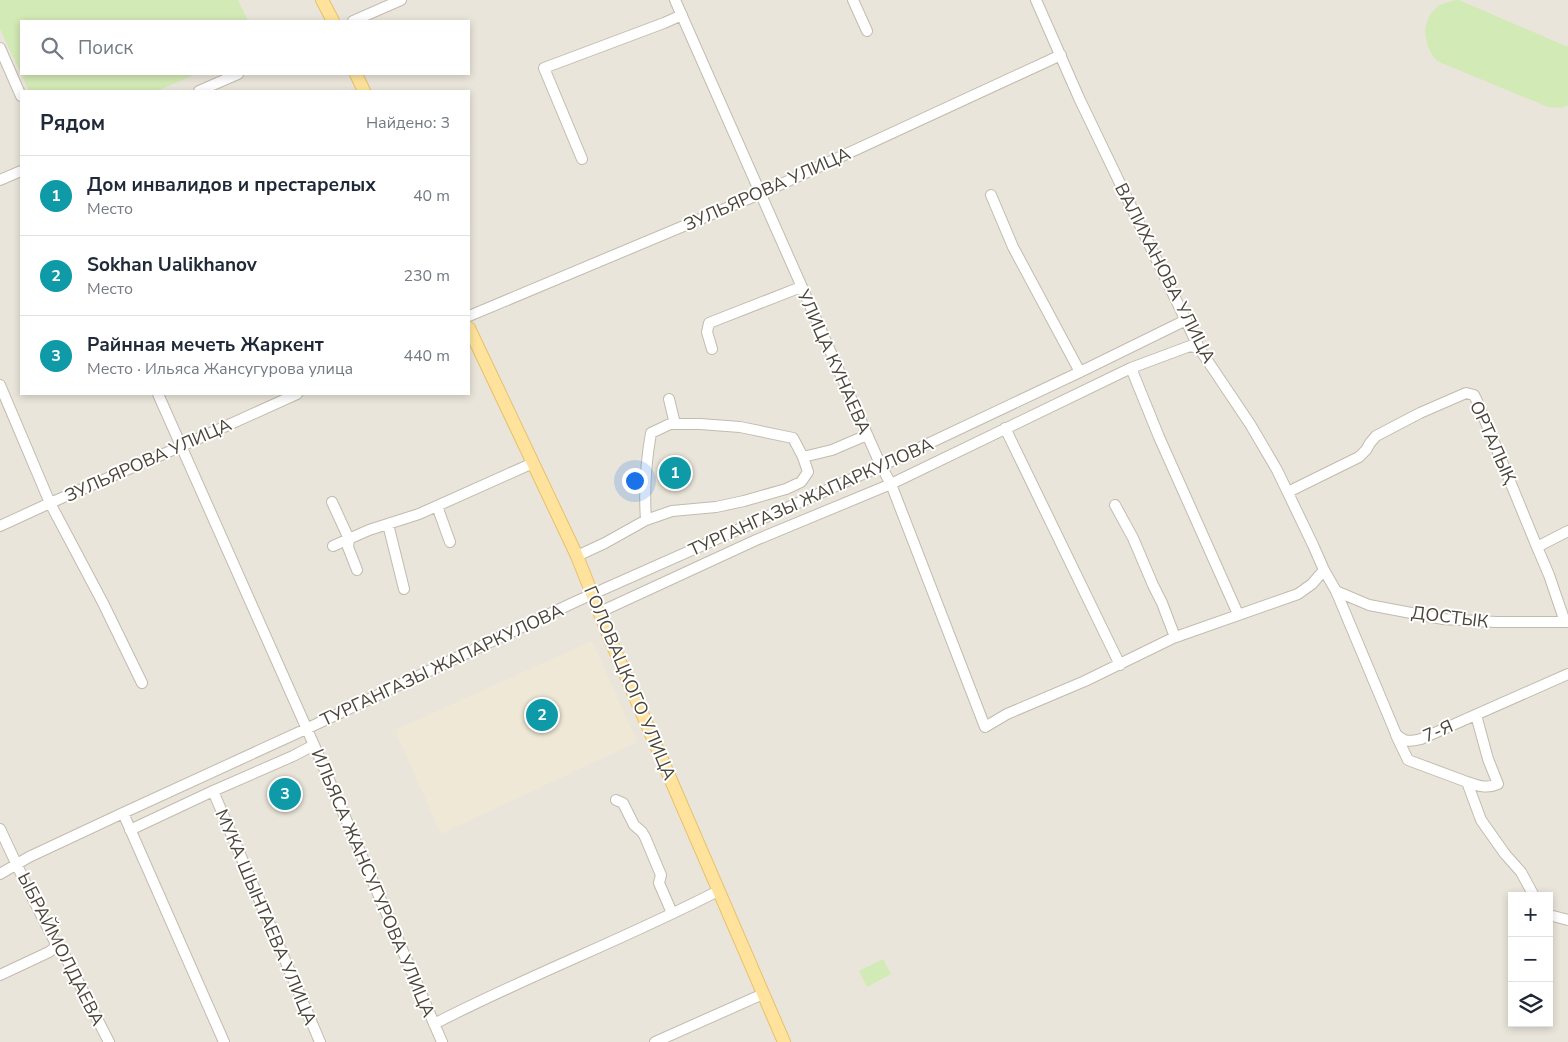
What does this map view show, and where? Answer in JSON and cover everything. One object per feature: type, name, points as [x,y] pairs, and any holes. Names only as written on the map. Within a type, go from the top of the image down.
[{"type":"main road","points":[[322,0],[332,20]]},
{"type":"main road","points":[[356,75],[364,90]]},
{"type":"main road","name":"ГОЛОВАЦКОГО УЛИЦА","points":[[470,330],[577,556],[718,891],[784,1042]]},
{"type":"street","points":[[355,20],[401,0]]},
{"type":"street","name":"УЛИЦА КУНАЕВА","points":[[675,0],[866,435],[880,466],[891,484],[986,727],[1007,714],[1120,665]]},
{"type":"street","points":[[853,0],[868,31]]},
{"type":"street","name":"ВАЛИХАНОВА УЛИЦА","points":[[1036,0],[1079,98],[1199,348],[1250,424],[1277,470],[1336,592]]},
{"type":"street","points":[[582,159],[544,68],[682,15]]},
{"type":"street","points":[[0,48],[20,94]]},
{"type":"street","name":"ЗУЛЬЯРОВА УЛИЦА","points":[[470,316],[760,194],[1061,56]]},
{"type":"street","points":[[201,90],[236,75]]},
{"type":"street","points":[[0,180],[20,171]]},
{"type":"street","points":[[991,195],[1013,248],[1080,372]]},
{"type":"street","points":[[712,348],[707,332],[709,323],[801,287]]},
{"type":"street","name":"ТУРГАНГАЗЫ ЖАПАРКУЛОВА","points":[[0,874],[29,857],[123,813],[592,595],[880,466],[1186,320]]},
{"type":"street","name":"ТУРГАНГАЗЫ ЖАПАРКУЛОВА","points":[[600,612],[756,540],[891,484],[1131,368],[1190,346],[1199,348]]},
{"type":"street","points":[[1131,368],[1159,437],[1238,614]]},
{"type":"street","points":[[0,385],[50,503],[103,603],[142,683]]},
{"type":"street","name":"ОРТАЛЫҚ","points":[[1288,492],[1359,457],[1376,436],[1420,413],[1466,393],[1474,395],[1477,401],[1537,548]]},
{"type":"street","name":"ИЛЬЯСА ЖАНСУГУРОВА УЛИЦА","points":[[158,395],[314,745],[442,1042]]},
{"type":"street","name":"ЗУЛЬЯРОВА УЛИЦА","points":[[0,526],[295,395]]},
{"type":"street","points":[[669,399],[675,424]]},
{"type":"street","points":[[577,556],[646,520],[672,511],[716,508],[786,489],[801,482],[808,472],[803,457],[793,438],[740,427],[670,424],[651,433],[645,501],[646,520]]},
{"type":"street","points":[[1005,428],[1120,665],[1175,637],[1298,594],[1312,584],[1324,570]]},
{"type":"street","points":[[803,457],[832,450],[866,435]]},
{"type":"street","points":[[333,546],[369,530],[436,506],[533,463]]},
{"type":"street","points":[[332,502],[349,538],[348,547],[357,570]]},
{"type":"street","points":[[1115,505],[1133,538],[1175,637]]},
{"type":"street","points":[[436,506],[450,542]]},
{"type":"street","points":[[388,524],[404,589]]},
{"type":"street","points":[[1566,622],[1537,548],[1568,531]]},
{"type":"street","name":"ДОСТЫК","points":[[1336,592],[1368,605],[1443,619],[1496,622],[1566,622]]},
{"type":"street","name":"7-Я","points":[[1336,592],[1396,734],[1402,740],[1408,742],[1421,739],[1568,674]]},
{"type":"street","points":[[1396,734],[1408,760],[1478,786],[1492,787],[1498,784],[1488,760],[1476,715]]},
{"type":"street","points":[[130,830],[314,745]]},
{"type":"street","points":[[1467,782],[1481,820],[1505,854],[1521,872],[1532,892]]},
{"type":"street","name":"МУКА ШЫНТАЕВА УЛИЦА","points":[[212,791],[320,1042]]},
{"type":"street","points":[[616,800],[623,804],[634,825],[645,837],[661,875],[659,883],[672,914]]},
{"type":"street","points":[[123,813],[224,1042]]},
{"type":"street","name":"ЫБРАЙМОЛДАЕВА","points":[[0,829],[57,946],[63,952],[109,1042]]},
{"type":"street","points":[[434,1024],[718,891]]},
{"type":"street","points":[[1553,916],[1568,920]]},
{"type":"street","points":[[0,975],[49,952],[57,946]]},
{"type":"street","points":[[655,1042],[763,994]]},
{"type":"shaded area","points":[[0,0],[1568,0],[1568,1042],[0,1042]]},
{"type":"shaded area","points":[[592,641],[637,742],[441,834],[395,730]]},
{"type":"green space","points":[[0,0],[238,0],[248,20],[20,20],[20,72],[0,29]]},
{"type":"green space","points":[[1459,0],[1568,47],[1568,105],[1562,108],[1548,107],[1437,61],[1432,55],[1426,40],[1426,25],[1433,11],[1440,5]]},
{"type":"green space","points":[[21,75],[194,75],[159,90],[29,90]]},
{"type":"green space","points":[[883,959],[891,974],[867,987],[859,971]]},
{"type":"place","name":"Дом инвалидов и престарелых","points":[[675,473]]},
{"type":"place","name":"Sokhan Ualikhanov","points":[[542,715]]},
{"type":"place","name":"Райнная мечеть Жаркент","points":[[285,794]]}]
